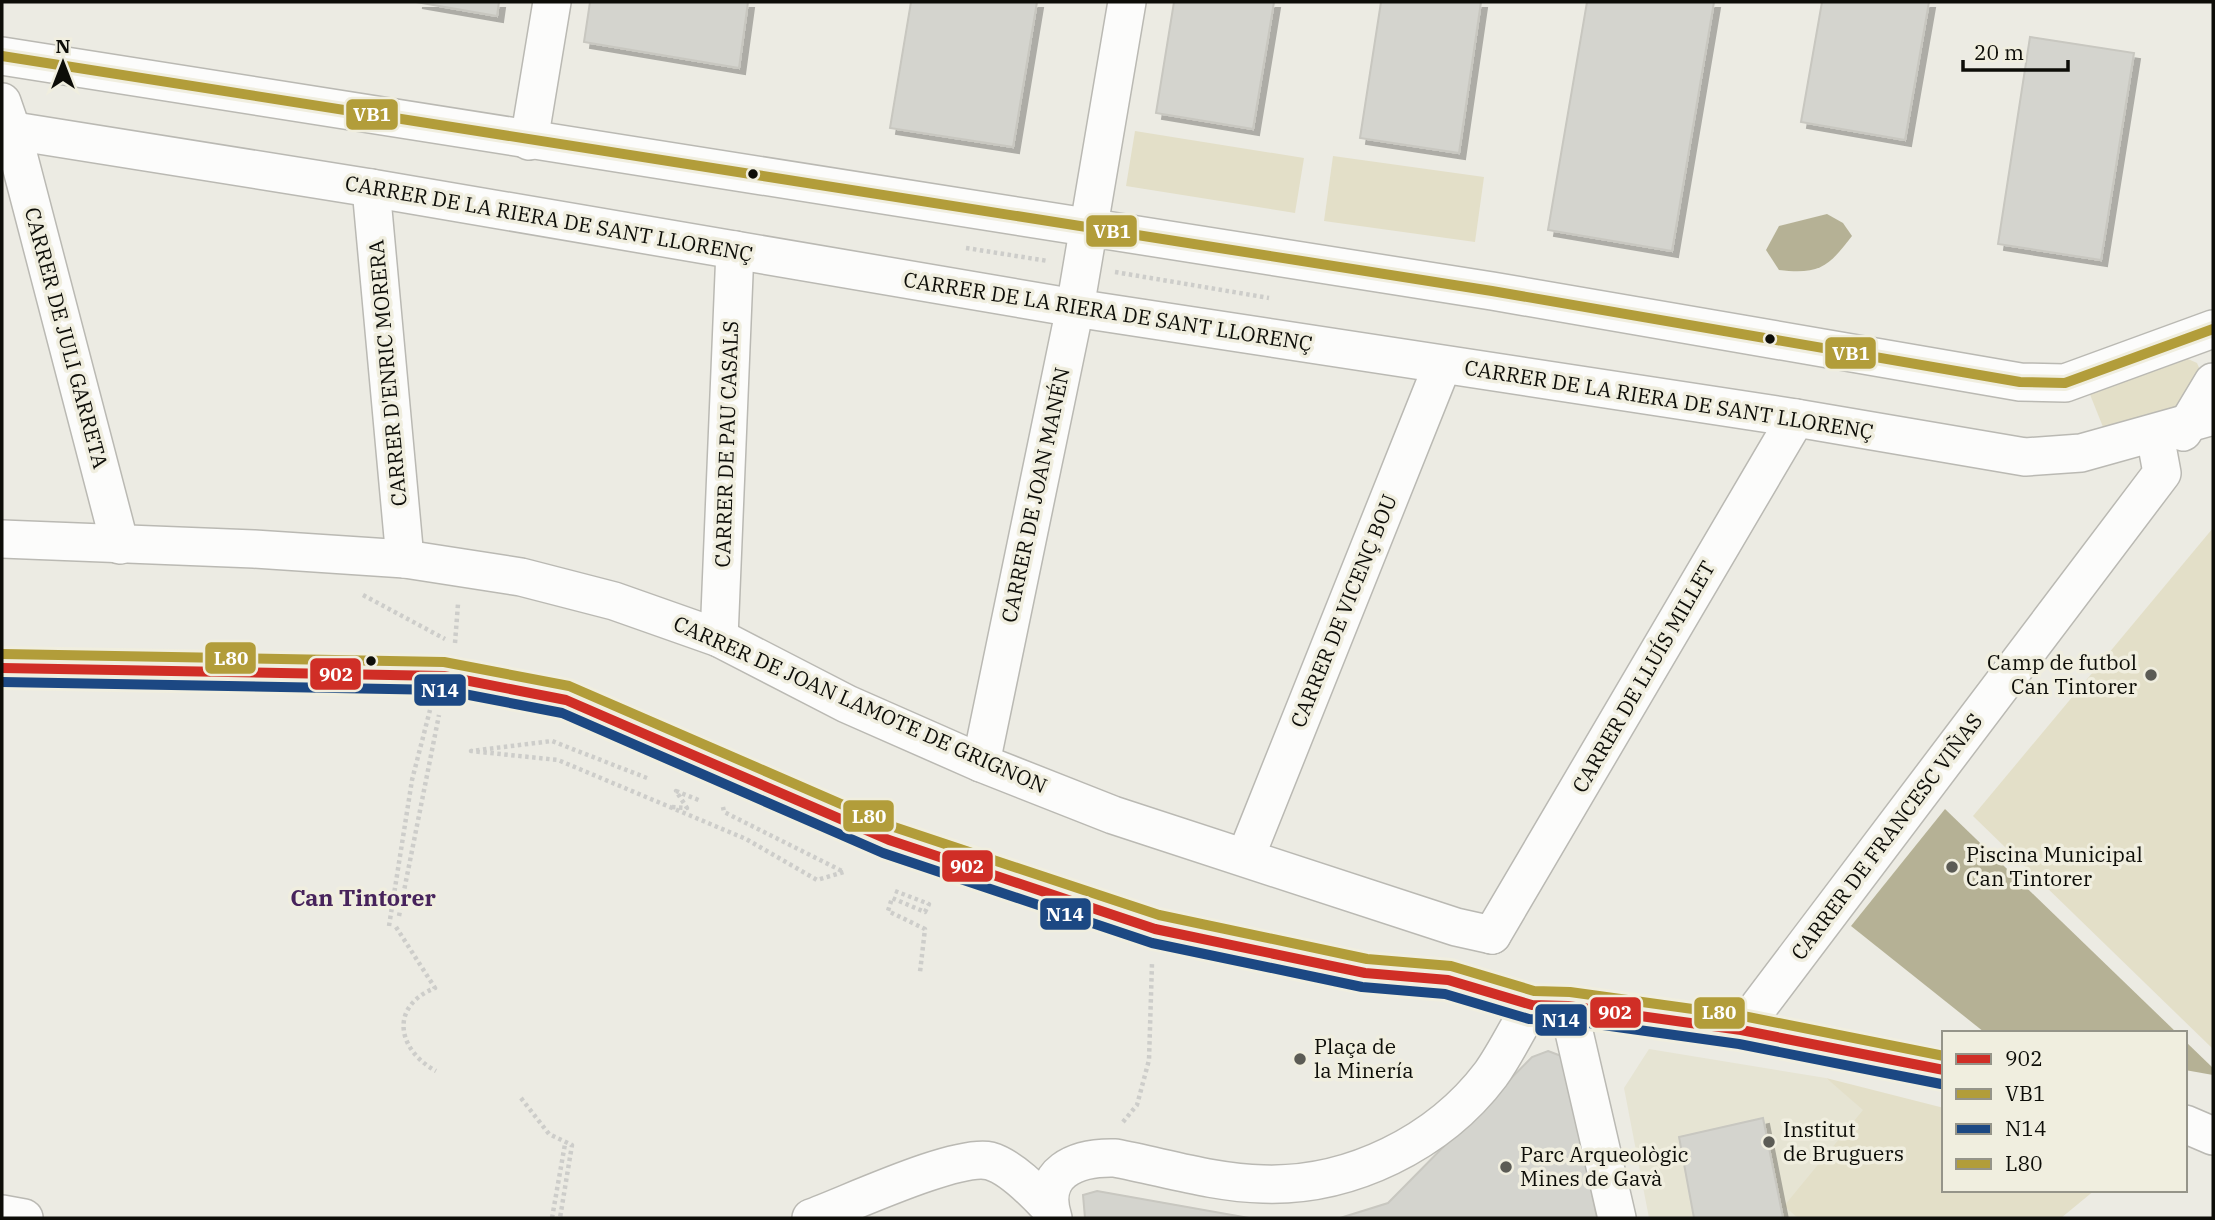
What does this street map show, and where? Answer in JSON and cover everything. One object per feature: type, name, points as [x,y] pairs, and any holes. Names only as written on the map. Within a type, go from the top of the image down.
[{"type":"street","points":[[529,141],[552,2]]},
{"type":"street","name":"CARRER DE JOAN MANÉN","points":[[981,763],[1074,308],[1127,2]]},
{"type":"street","points":[[2,56],[1088,227],[1731,331],[2020,382],[2065,383],[2213,329]]},
{"type":"street","name":"CARRER DE LA RIERA DE SANT LLORENÇ","points":[[5,121],[371,188],[1074,308],[1796,418],[2025,457],[2081,453],[2155,435],[2201,419]]},
{"type":"street","name":"CARRER DE JULI GARRETA","points":[[5,121],[120,545]]},
{"type":"street","name":"CARRER D'ENRIC MORERA","points":[[371,188],[405,559]]},
{"type":"street","name":"CARRER DE PAU CASALS","points":[[719,638],[735,250]]},
{"type":"street","name":"CARRER DE VICENÇ BOU","points":[[1246,856],[1442,366]]},
{"type":"street","name":"CARRER DE FRANCESC VIÑAS","points":[[1741,1030],[2201,419],[2213,382]]},
{"type":"street","name":"CARRER DE LLUÍS MILLET","points":[[1492,935],[1796,418]]},
{"type":"street","points":[[2155,435],[2162,472]]},
{"type":"street","name":"CARRER DE JOAN LAMOTE DE GRIGNON","points":[[2,539],[254,549],[405,559],[521,577],[587,594],[719,638],[848,704],[981,763],[1113,815],[1246,856],[1456,928],[1492,935]]},
{"type":"street","points":[[2,668],[444,676],[566,700],[889,840],[1155,929],[1365,972],[1448,980],[1520,1000],[1741,1030],[1942,1070]]},
{"type":"street","points":[[1448,980],[1456,928]]},
{"type":"street","points":[[1051,1213],[1051,1185],[1071,1164],[1093,1157],[1115,1158],[1262,1184],[1318,1180],[1370,1164],[1418,1143],[1462,1106],[1491,1074],[1520,1000],[1492,935]]},
{"type":"street","points":[[1568,1006],[1617,1218]]},
{"type":"street","points":[[2187,1125],[2213,1136]]},
{"type":"street","points":[[811,1218],[956,1164],[990,1161],[1026,1183],[1051,1213]]},
{"type":"street","points":[[2,1214],[24,1218]]},
{"type":"path","points":[[359,593],[446,639]]},
{"type":"path","points":[[456,642],[459,601]]},
{"type":"path","points":[[428,712],[399,854],[392,926],[435,988],[420,994],[407,1009],[405,1039],[416,1058],[436,1071]]},
{"type":"path","points":[[399,916],[439,715]]},
{"type":"path","points":[[655,781],[552,741],[471,751],[558,760],[747,839],[817,880],[844,872],[724,812],[721,801]]},
{"type":"path","points":[[666,807],[687,808],[676,791],[702,802],[697,789]]},
{"type":"path","points":[[895,891],[929,904],[925,912],[892,898],[888,911],[926,929],[920,972]]},
{"type":"path","points":[[1137,1105],[1149,1060],[1152,965]]},
{"type":"path","points":[[521,1098],[550,1134],[565,1144],[572,1145],[560,1218]]},
{"type":"path","points":[[552,1218],[565,1144]]},
{"type":"shaded area","points":[[1135,131],[1304,158],[1295,213],[1126,186]]},
{"type":"shaded area","points":[[1333,156],[1484,177],[1475,242],[1324,221]]},
{"type":"shaded area","points":[[1827,214],[1843,223],[1852,236],[1837,255],[1814,269],[1779,270],[1766,250],[1779,226]]},
{"type":"shaded area","points":[[2179,355],[2197,363],[2205,381],[2194,402],[2105,432],[2089,392]]},
{"type":"shaded area","name":"Camp de futbol Can Tintorer","points":[[2213,528],[2213,1049],[1973,816]]},
{"type":"shaded area","name":"Piscina Municipal Can Tintorer","points":[[1945,809],[2175,1031],[1983,1031],[1851,926]]},
{"type":"shaded area","points":[[2187,1043],[2213,1068],[2213,1075],[2187,1070]]},
{"type":"shaded area","name":"Institut de Bruguers","points":[[1649,1049],[1826,1078],[1863,1109],[1942,1188],[1942,1192],[1948,1192],[1996,1218],[1649,1218],[1624,1088]]},
{"type":"shaded area","points":[[1826,1078],[1942,1107],[1942,1192],[2093,1192],[2061,1218],[1798,1218],[1784,1206],[1863,1110]]},
{"type":"building","points":[[416,2],[499,2],[497,16]]},
{"type":"building","points":[[590,2],[748,2],[739,68],[584,42]]},
{"type":"building","points":[[911,2],[1037,2],[1013,147],[890,128]]},
{"type":"building","points":[[1174,2],[1274,2],[1253,129],[1156,113]]},
{"type":"building","points":[[1381,2],[1481,2],[1459,153],[1360,138]]},
{"type":"building","points":[[1587,2],[1714,2],[1672,251],[1548,230]]},
{"type":"building","points":[[1822,2],[1929,2],[1905,140],[1801,122]]},
{"type":"building","points":[[2030,37],[2134,53],[2101,260],[1998,244]]},
{"type":"building","name":"Parc Arqueològic Mines de Gavà","points":[[1548,1051],[1564,1057],[1597,1218],[1340,1218],[1388,1203],[1532,1057]]},
{"type":"building","points":[[1763,1118],[1783,1218],[1694,1218],[1679,1137]]},
{"type":"building","points":[[1097,1191],[1249,1218],[1085,1218],[1083,1195]]},
{"type":"transit line","name":"VB1","points":[[2,56],[1492,291],[2020,382],[2065,383],[2213,329]]},
{"type":"transit line","name":"L80","points":[[2,654],[444,662],[569,686],[894,827],[1159,915],[1367,959],[1451,966],[1534,991],[1570,992],[1743,1016],[1942,1056]]},
{"type":"transit line","name":"902","points":[[2,668],[444,676],[566,700],[889,840],[1155,929],[1365,973],[1448,980],[1532,1005],[1568,1006],[1741,1030],[1942,1070]]},
{"type":"transit line","name":"N14","points":[[2,682],[443,690],[562,713],[883,853],[1152,943],[1362,987],[1445,994],[1529,1019],[1567,1020],[1739,1044],[1941,1084]]},
{"type":"place","name":"Camp de futbol Can Tintorer","points":[[2151,675]]},
{"type":"place","name":"Piscina Municipal Can Tintorer","points":[[1952,867]]},
{"type":"place","name":"Plaça de la Minería","points":[[1300,1059]]},
{"type":"place","name":"Institut de Bruguers","points":[[1769,1142]]},
{"type":"place","name":"Parc Arqueològic Mines de Gavà","points":[[1506,1167]]},
{"type":"district","name":"Can Tintorer","points":[[363,898]]}]
